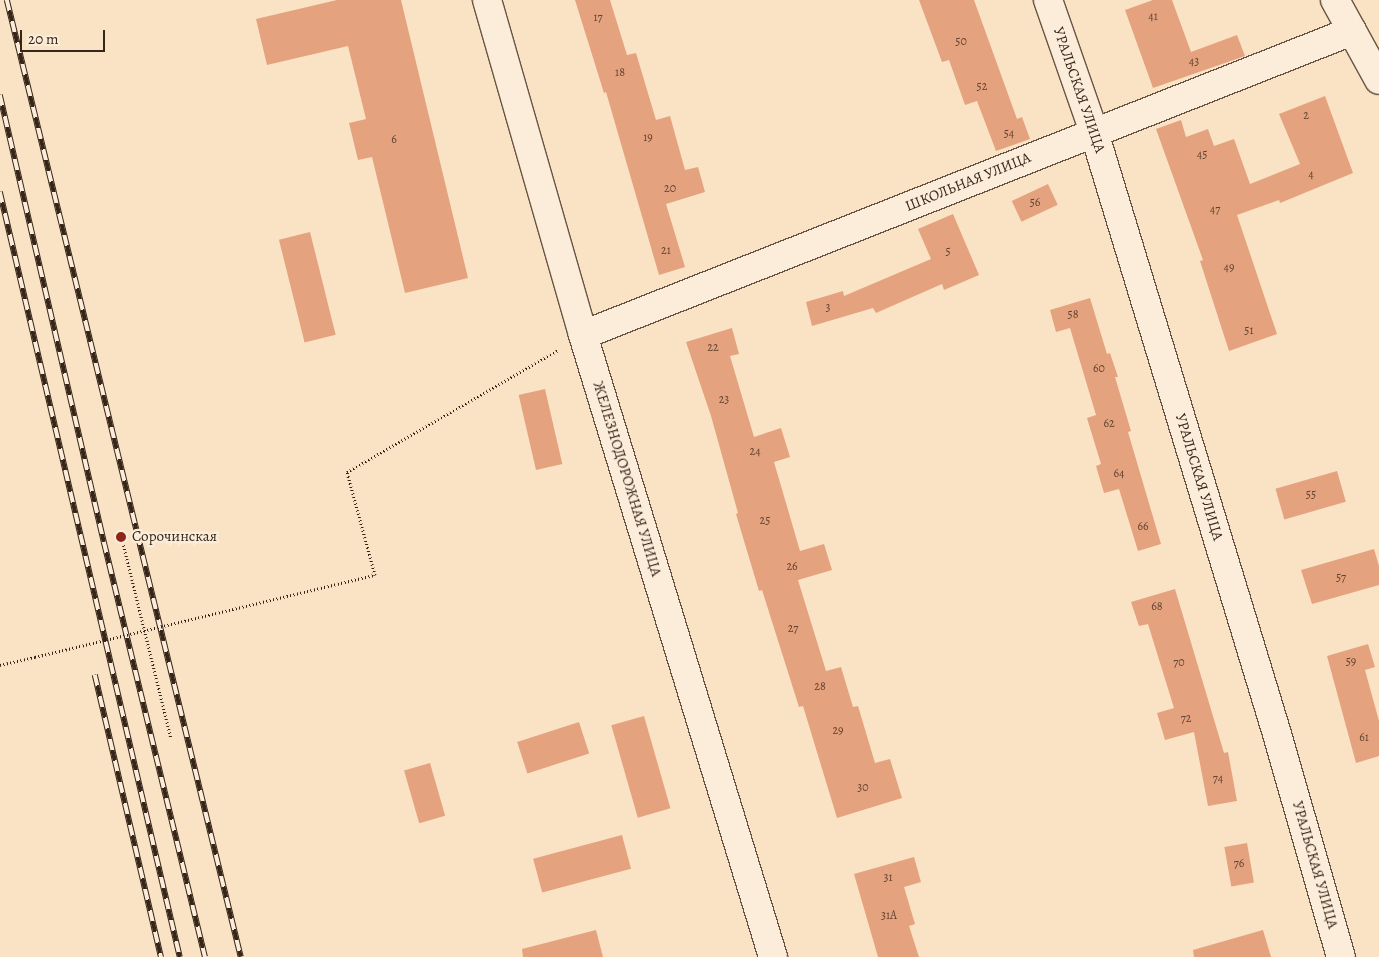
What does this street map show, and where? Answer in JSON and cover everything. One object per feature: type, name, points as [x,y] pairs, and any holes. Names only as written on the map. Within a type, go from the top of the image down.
[{"type":"street","name":"ЖЕЛЕЗНОДОРОЖНАЯ УЛИЦА","points":[[487,0],[584,336],[774,957]]},
{"type":"street","name":"УРАЛЬСКАЯ УЛИЦА","points":[[1048,0],[1094,132],[1277,734],[1341,957]]},
{"type":"street","points":[[1335,0],[1379,80]]},
{"type":"street","name":"ШКОЛЬНАЯ УЛИЦА","points":[[584,336],[1352,31]]},
{"type":"path","points":[[0,665],[375,574],[348,472],[584,336]]},
{"type":"path","points":[[121,535],[146,630],[171,738]]},
{"type":"building","points":[[337,0],[401,0],[468,278],[405,293],[372,157],[358,160],[349,123],[366,119],[348,46],[267,65],[256,19]]},
{"type":"building","points":[[575,0],[610,0],[627,55],[636,53],[656,120],[670,116],[685,170],[698,167],[705,192],[666,204],[685,267],[659,275],[606,92],[604,93]]},
{"type":"building","points":[[919,0],[974,0],[1017,119],[1022,117],[1030,139],[996,151],[977,101],[965,105],[949,60],[942,62]]},
{"type":"building","points":[[1153,0],[1172,0],[1191,52],[1237,35],[1245,56],[1153,88],[1125,10]]},
{"type":"building","points":[[1325,96],[1353,173],[1280,203],[1279,200],[1237,215],[1277,334],[1229,351],[1200,261],[1203,260],[1156,129],[1181,120],[1186,137],[1208,129],[1214,146],[1234,139],[1250,184],[1300,164],[1279,114]]},
{"type":"building","points":[[1048,184],[1058,205],[1021,222],[1012,201]]},
{"type":"building","points":[[953,214],[979,275],[944,290],[942,284],[876,313],[873,308],[812,326],[806,302],[843,291],[844,296],[931,259],[918,229]]},
{"type":"building","points":[[310,232],[336,335],[305,343],[279,240]]},
{"type":"building","points":[[1090,298],[1107,354],[1110,353],[1118,377],[1115,377],[1131,431],[1128,432],[1161,544],[1138,551],[1119,489],[1104,493],[1096,466],[1101,464],[1087,418],[1096,415],[1070,328],[1056,332],[1050,310]]},
{"type":"building","points":[[732,328],[739,354],[730,356],[754,437],[781,428],[790,457],[774,462],[800,551],[824,544],[832,570],[798,580],[826,671],[841,667],[853,707],[858,706],[875,763],[890,759],[902,798],[837,818],[803,706],[799,707],[762,590],[759,591],[736,514],[738,513],[711,416],[686,342]]},
{"type":"building","points":[[545,389],[562,464],[536,470],[519,395]]},
{"type":"building","points":[[1337,471],[1346,502],[1284,519],[1275,489]]},
{"type":"building","points":[[1374,549],[1379,566],[1379,585],[1312,604],[1301,570]]},
{"type":"building","points":[[1175,589],[1224,753],[1228,752],[1237,801],[1208,806],[1194,732],[1165,740],[1157,713],[1174,708],[1148,624],[1139,626],[1131,602]]},
{"type":"building","points":[[1368,644],[1375,667],[1365,670],[1379,721],[1379,756],[1356,763],[1327,656]]},
{"type":"building","points":[[644,716],[670,808],[638,818],[611,725]]},
{"type":"building","points":[[579,722],[589,753],[527,773],[517,742]]},
{"type":"building","points":[[430,763],[445,816],[419,823],[404,770]]},
{"type":"building","points":[[622,835],[631,869],[542,893],[533,859]]},
{"type":"building","points":[[1247,843],[1254,882],[1231,886],[1224,847]]},
{"type":"building","points":[[914,857],[921,882],[904,887],[915,924],[909,926],[919,957],[878,957],[854,874]]},
{"type":"building","points":[[596,930],[603,957],[523,957],[522,949]]},
{"type":"building","points":[[1263,930],[1271,957],[1194,957],[1193,950]]},
{"type":"railway","points":[[7,0],[241,957]]},
{"type":"railway","points":[[0,95],[104,542],[205,957]]},
{"type":"railway","points":[[0,192],[180,957]]},
{"type":"railway","points":[[95,675],[161,957]]},
{"type":"place","name":"Сорочинская","points":[[121,537]]}]
